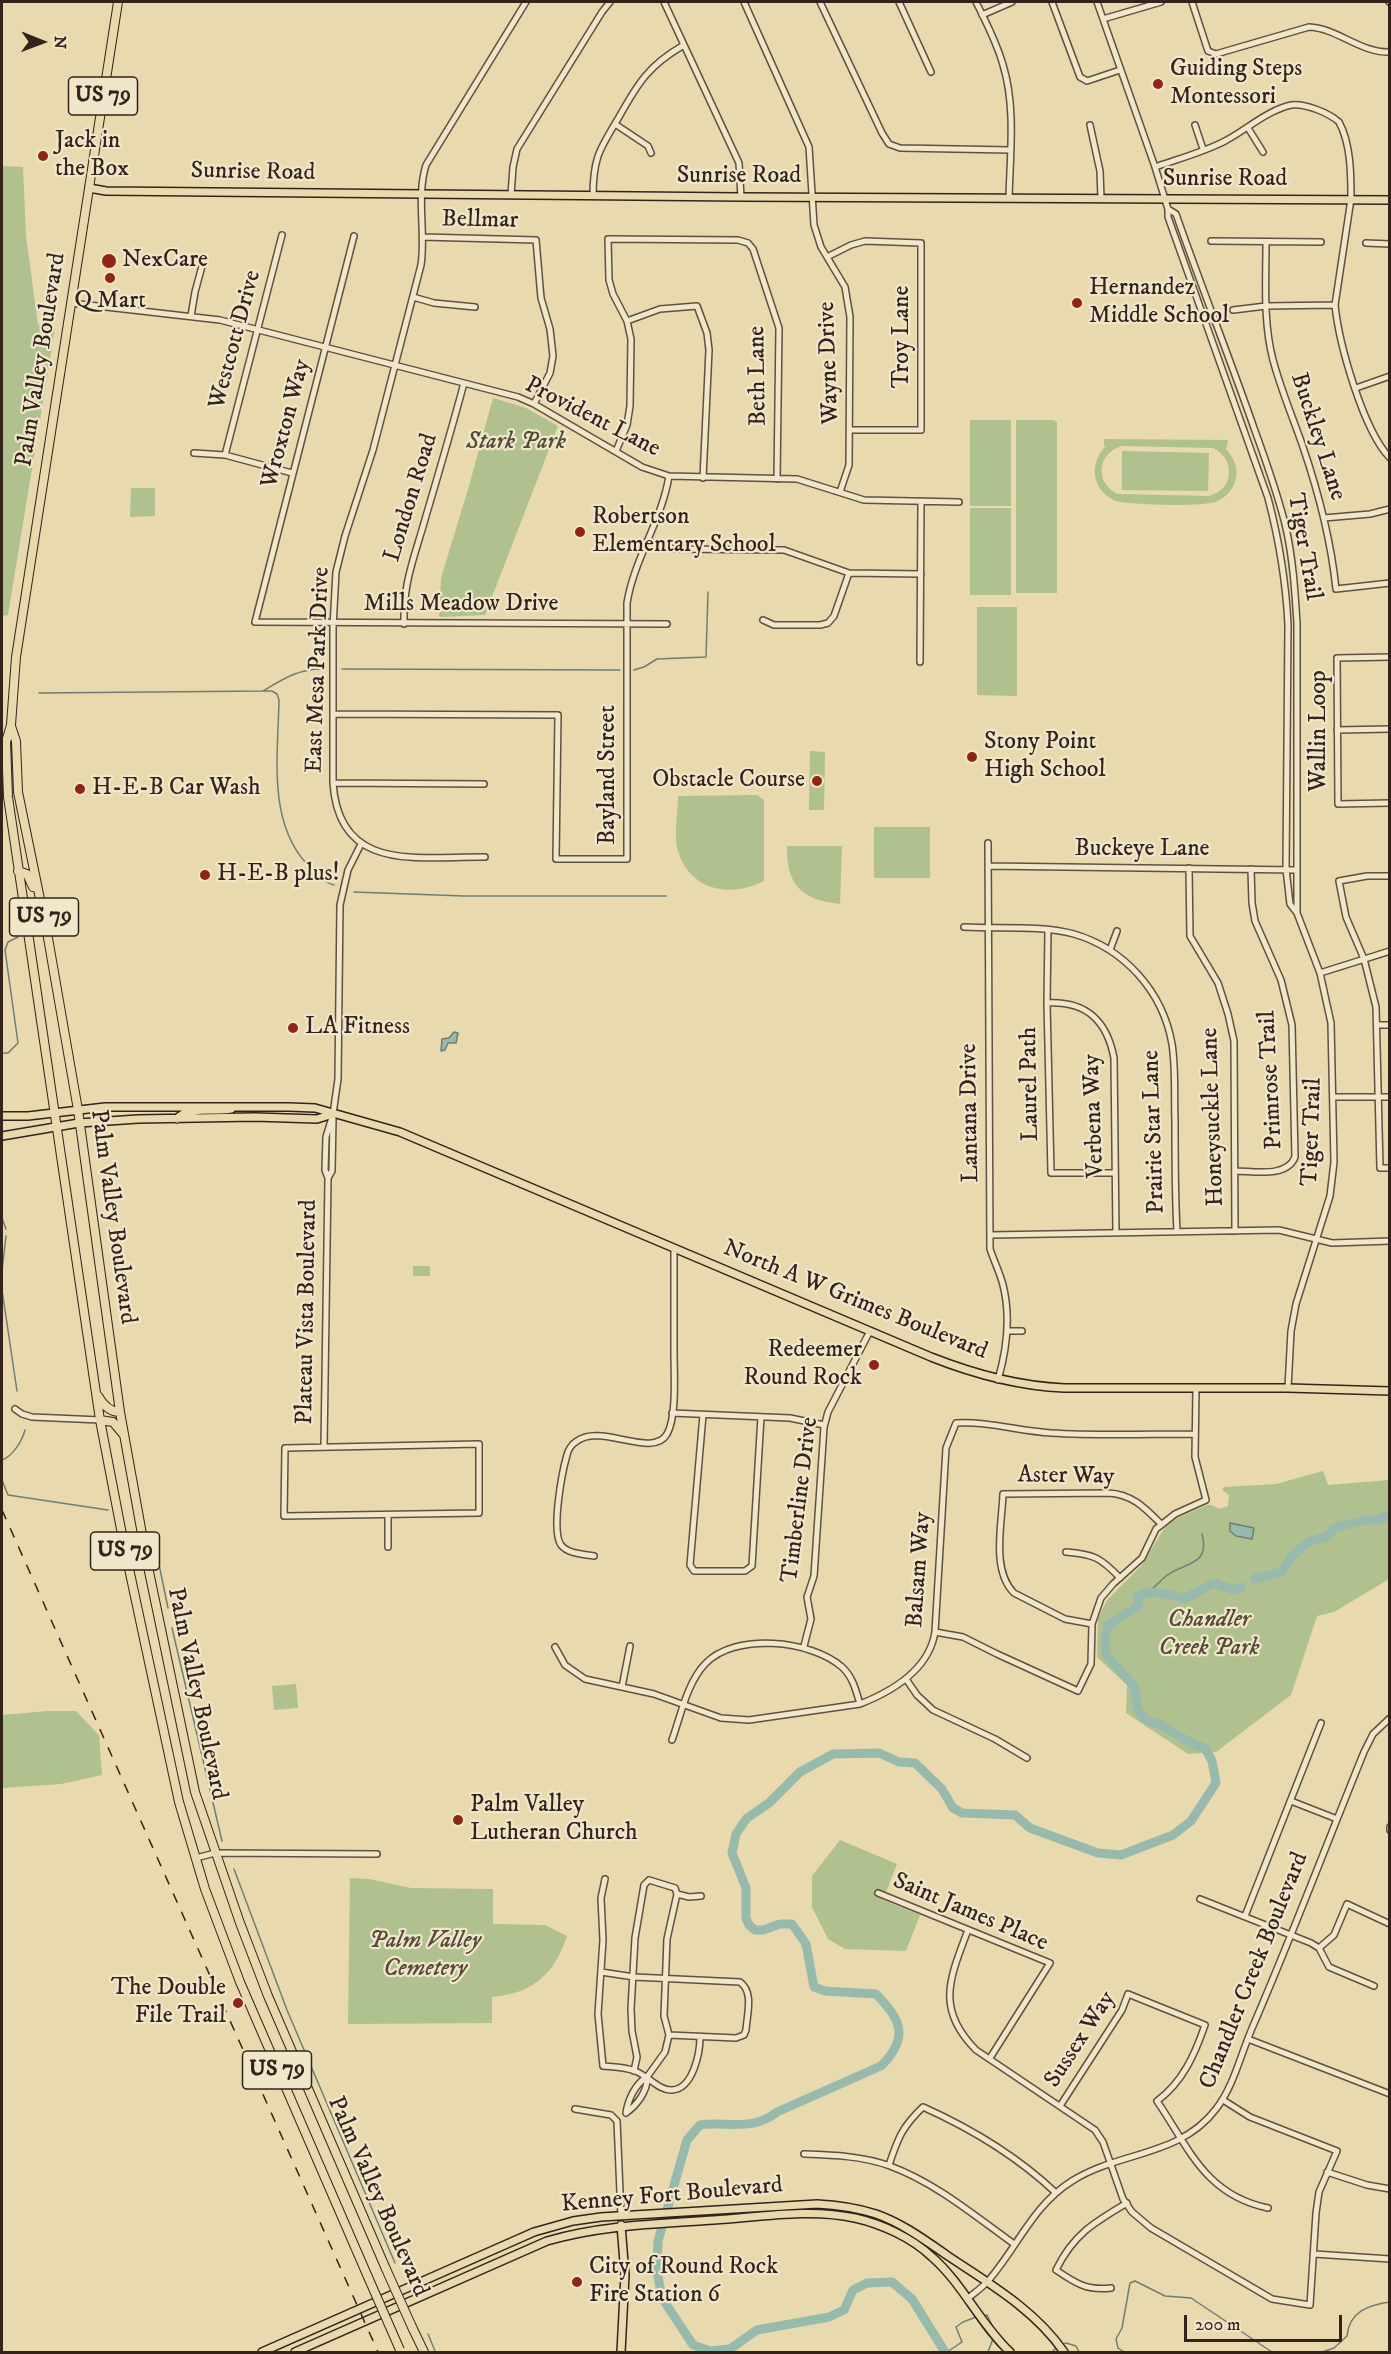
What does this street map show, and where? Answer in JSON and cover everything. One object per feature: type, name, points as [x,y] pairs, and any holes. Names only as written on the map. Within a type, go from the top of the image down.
[{"type":"highway","name":"Palm Valley Boulevard","points":[[118,2],[16,657],[11,725],[6,742],[12,830],[56,1112],[100,1420],[157,1709],[179,1802],[195,1858],[240,1982],[400,2351]]},
{"type":"highway","name":"Palm Valley Boulevard","points":[[11,725],[16,741],[18,792],[48,938],[78,1110],[120,1412],[147,1562],[195,1792],[268,1996],[424,2352]]},
{"type":"highway","points":[[18,871],[27,874],[31,880],[42,934],[48,938]]},
{"type":"highway","points":[[96,1392],[109,1408],[114,1412],[120,1412]]},
{"type":"highway","points":[[100,1420],[113,1422],[125,1438]]},
{"type":"main road","name":"Sunrise Road","points":[[89,188],[106,191],[593,196],[1389,200]]},
{"type":"main road","name":"North A W Grimes Boulevard","points":[[2,1116],[28,1116],[144,1106],[315,1108],[400,1132],[870,1331],[968,1371],[998,1380],[1043,1387],[1288,1388],[1389,1391]]},
{"type":"main road","points":[[177,1119],[188,1112],[221,1111],[243,1107]]},
{"type":"main road","name":"North A W Grimes Boulevard","points":[[2,1136],[79,1123],[255,1117],[317,1119],[333,1114]]},
{"type":"main road","name":"Kenney Fort Boulevard","points":[[262,2352],[534,2232],[573,2221],[817,2204],[856,2209],[876,2214],[898,2224],[988,2282],[1028,2312],[1064,2352]]},
{"type":"main road","name":"Kenney Fort Boulevard","points":[[296,2352],[547,2241],[587,2230],[645,2224],[812,2214],[844,2216],[866,2221],[907,2239],[932,2256],[999,2342],[1010,2352]]},
{"type":"main road","points":[[621,2216],[625,2275],[621,2352]]},
{"type":"street","name":"East Mesa Park Drive","points":[[361,844],[338,814],[333,783],[334,590],[340,554],[373,450],[421,265],[424,172],[526,2]]},
{"type":"street","points":[[510,195],[517,149],[595,22],[610,2]]},
{"type":"street","points":[[664,2],[739,163],[741,197]]},
{"type":"street","name":"Wayne Drive","points":[[744,2],[809,147],[814,225],[827,257],[845,287],[850,317],[850,430],[849,465],[840,492]]},
{"type":"street","points":[[820,2],[889,144],[900,148],[1010,150]]},
{"type":"street","points":[[899,2],[931,72]]},
{"type":"street","points":[[976,2],[1003,65],[1007,82],[1011,119],[1009,198]]},
{"type":"street","points":[[982,15],[1012,2]]},
{"type":"street","points":[[1052,2],[1080,77],[1087,81],[1120,70]]},
{"type":"street","name":"Tiger Trail","points":[[1097,2],[1166,199],[1168,217],[1268,498],[1282,556],[1288,625],[1286,869],[1290,904],[1297,913],[1320,973],[1331,1023],[1333,1097],[1333,1178],[1330,1196],[1296,1304],[1290,1332],[1288,1388]]},
{"type":"street","points":[[1103,19],[1161,2]]},
{"type":"street","points":[[1192,2],[1208,51],[1216,54],[1309,27],[1322,29],[1372,50],[1389,52]]},
{"type":"street","points":[[593,196],[595,169],[600,147],[644,75],[662,59],[684,45]]},
{"type":"street","points":[[1155,167],[1223,142],[1276,111],[1293,105],[1306,106],[1335,118],[1343,131],[1348,158],[1351,199],[1335,305],[1340,337],[1373,432],[1381,449],[1389,458]]},
{"type":"street","points":[[615,124],[648,146],[651,153]]},
{"type":"street","points":[[1090,125],[1101,171],[1101,198]]},
{"type":"street","points":[[1195,125],[1203,149]]},
{"type":"street","points":[[1248,128],[1263,152]]},
{"type":"street","name":"Tiger Trail","points":[[1168,209],[1176,214],[1232,364],[1279,500],[1286,530],[1295,589],[1297,623],[1297,913]]},
{"type":"street","name":"Westcott Drive","points":[[225,455],[282,235]]},
{"type":"street","name":"Wroxton Way","points":[[255,622],[354,236]]},
{"type":"street","name":"Bellmar","points":[[423,237],[536,240],[541,298],[550,329],[553,356],[550,373],[534,404]]},
{"type":"street","name":"Beth Lane","points":[[627,321],[613,294],[609,280],[608,239],[738,240],[748,243],[753,249],[779,328],[777,479]]},
{"type":"street","name":"Troy Lane","points":[[827,257],[851,244],[865,241],[921,243],[921,430],[850,430]]},
{"type":"street","points":[[1211,242],[1321,242]]},
{"type":"street","name":"Buckley Lane","points":[[1266,242],[1266,306],[1273,361],[1304,448],[1324,518],[1332,555],[1336,590],[1389,583]]},
{"type":"street","points":[[1366,243],[1389,244]]},
{"type":"street","points":[[191,316],[202,266]]},
{"type":"street","points":[[412,297],[434,303],[475,307]]},
{"type":"street","name":"Provident Lane","points":[[71,303],[220,320],[464,383],[534,404],[642,466],[669,476],[806,481],[864,500],[959,502]]},
{"type":"street","points":[[1233,310],[1266,306],[1335,305]]},
{"type":"street","points":[[616,450],[627,424],[630,406],[631,339],[627,321],[660,309],[697,306],[707,333],[709,350],[703,478]]},
{"type":"street","points":[[1356,388],[1389,376]]},
{"type":"street","name":"London Road","points":[[404,624],[404,597],[411,561],[424,525],[464,383]]},
{"type":"street","points":[[194,453],[225,455],[292,473]]},
{"type":"street","name":"Bayland Street","points":[[333,714],[558,715],[556,859],[627,859],[626,624],[632,582],[662,504],[669,476]]},
{"type":"street","points":[[921,501],[921,662]]},
{"type":"street","points":[[1324,518],[1370,514],[1389,509]]},
{"type":"street","points":[[647,541],[674,549],[784,550],[849,573],[921,574]]},
{"type":"street","points":[[763,620],[774,625],[828,623],[834,616],[849,573]]},
{"type":"street","name":"Mills Meadow Drive","points":[[255,622],[667,624]]},
{"type":"street","name":"Wallin Loop","points":[[1389,657],[1337,658],[1338,804],[1389,803]]},
{"type":"street","points":[[1337,730],[1389,729]]},
{"type":"street","points":[[333,783],[484,784]]},
{"type":"street","name":"Lantana Drive","points":[[988,843],[990,1249],[1003,1285],[1007,1331],[1007,1343],[998,1380]]},
{"type":"street","points":[[361,844],[370,850],[396,856],[485,857]]},
{"type":"street","name":"Plateau Vista Boulevard","points":[[324,1447],[328,1178],[332,1171],[333,1114],[339,1079],[340,905],[348,870],[361,844]]},
{"type":"street","name":"Buckeye Lane","points":[[988,866],[1296,870]]},
{"type":"street","name":"Honeysuckle Lane","points":[[1189,868],[1190,936],[1218,983],[1232,1028],[1235,1231]]},
{"type":"street","name":"Primrose Trail","points":[[1235,1172],[1283,1170],[1291,1166],[1295,1157],[1292,1025],[1281,980],[1255,921],[1251,869]]},
{"type":"street","points":[[1389,876],[1367,876],[1339,881],[1346,917],[1373,987],[1378,1025],[1380,1168],[1389,1168]]},
{"type":"street","name":"Prairie Star Lane","points":[[964,927],[1048,930],[1086,938],[1110,950],[1129,965],[1148,986],[1169,1031],[1174,1072],[1176,1231]]},
{"type":"street","name":"Laurel Path","points":[[1048,930],[1047,1003],[1051,1173],[1114,1173]]},
{"type":"street","points":[[1110,950],[1118,931]]},
{"type":"street","points":[[1320,973],[1389,951]]},
{"type":"street","name":"Verbena Way","points":[[1047,1003],[1068,1003],[1084,1009],[1100,1022],[1110,1039],[1114,1058],[1116,1233]]},
{"type":"street","points":[[1378,1025],[1389,1025]]},
{"type":"street","points":[[1333,1097],[1389,1097]]},
{"type":"street","points":[[991,1235],[1279,1230],[1316,1240],[1344,1244],[1389,1241]]},
{"type":"street","points":[[594,1556],[569,1551],[562,1547],[557,1536],[561,1491],[569,1449],[578,1440],[594,1435],[657,1443],[667,1435],[674,1391],[674,1248]]},
{"type":"street","points":[[1007,1331],[1022,1330]]},
{"type":"street","name":"Timberline Drive","points":[[804,1647],[811,1619],[807,1597],[814,1576],[824,1425],[828,1412],[870,1331]]},
{"type":"street","points":[[935,1632],[963,1637],[1078,1691],[1090,1664],[1092,1624],[1101,1598],[1142,1558],[1154,1532],[1161,1524],[1175,1514],[1206,1500],[1195,1457],[1196,1389]]},
{"type":"street","points":[[15,1409],[32,1417],[100,1420]]},
{"type":"street","points":[[672,1413],[801,1419],[824,1425]]},
{"type":"street","points":[[703,1415],[690,1564],[694,1571],[746,1571],[752,1566],[762,1417]]},
{"type":"street","name":"Balsam Way","points":[[555,1647],[565,1665],[577,1676],[654,1694],[721,1718],[740,1721],[860,1704],[906,1678],[917,1670],[928,1656],[935,1632],[946,1448],[956,1423],[978,1421],[1003,1428],[1059,1433],[1195,1434]]},
{"type":"street","points":[[479,1444],[479,1514],[284,1516],[285,1448],[324,1447],[479,1444]]},
{"type":"street","name":"Aster Way","points":[[1092,1624],[1065,1618],[1014,1593],[1009,1588],[1000,1567],[1003,1494],[1122,1495],[1138,1503],[1161,1524]]},
{"type":"street","points":[[388,1515],[388,1546]]},
{"type":"street","points":[[1066,1552],[1098,1557],[1120,1578]]},
{"type":"street","points":[[672,1740],[700,1670],[722,1651],[747,1645],[804,1647],[843,1668],[851,1678],[860,1704]]},
{"type":"street","points":[[622,1687],[630,1646]]},
{"type":"street","points":[[906,1678],[917,1695],[933,1710],[995,1739],[1027,1758]]},
{"type":"street","name":"Chandler Creek Boulevard","points":[[969,2301],[988,2282],[1035,2215],[1056,2193],[1074,2179],[1181,2140],[1206,2121],[1223,2100],[1369,1742],[1373,1734],[1389,1718]]},
{"type":"street","points":[[1245,1916],[1321,1723]]},
{"type":"street","points":[[1291,1801],[1337,1819]]},
{"type":"street","points":[[195,1858],[215,1853],[377,1854]]},
{"type":"street","points":[[604,1879],[601,1898],[603,1940],[598,2014],[603,2066],[634,2071],[665,2089],[674,2090],[683,2086],[697,2064],[700,2037]]},
{"type":"street","points":[[634,2071],[637,2057],[631,2009],[635,1938],[644,1885],[649,1880],[654,1880],[689,1897],[701,1896]]},
{"type":"street","points":[[626,2113],[638,2084],[647,2077],[665,2052],[669,2035],[664,2016],[667,1939],[676,1891]]},
{"type":"street","name":"Saint James Place","points":[[878,1893],[1050,1963],[990,2058]]},
{"type":"street","points":[[1200,1899],[1291,1934],[1319,1948],[1329,1967],[1374,1986]]},
{"type":"street","points":[[1319,1948],[1334,1935],[1347,1904],[1389,1924]]},
{"type":"street","points":[[968,1930],[952,1973],[949,2000],[952,2015],[963,2037],[976,2050],[1095,2130],[1103,2142],[1132,2212],[1151,2228],[1272,2299],[1310,2305],[1319,2192],[1337,2151],[1250,2117],[1223,2100]]},
{"type":"street","points":[[601,1972],[666,1980],[740,1982],[746,1987],[748,1994],[744,2034],[736,2038],[669,2035]]},
{"type":"street","name":"Sussex Way","points":[[1060,2106],[1122,2010],[1128,1994],[1205,2025],[1179,2082],[1157,2101],[1181,2140]]},
{"type":"street","points":[[1248,2039],[1389,2094]]},
{"type":"street","points":[[617,2121],[634,2108],[648,2085],[647,2077]]},
{"type":"street","points":[[638,2084],[645,2089]]},
{"type":"street","points":[[628,2104],[634,2108]]},
{"type":"street","points":[[889,2165],[906,2123],[924,2107],[960,2123],[994,2145],[1035,2173],[1056,2193]]},
{"type":"street","points":[[575,2109],[611,2115],[617,2121],[621,2216]]},
{"type":"street","points":[[1181,2140],[1200,2169],[1219,2186],[1251,2205],[1268,2208]]},
{"type":"street","points":[[804,2154],[842,2155],[889,2165],[932,2185],[1014,2244]]},
{"type":"street","points":[[1327,2172],[1367,2185],[1389,2188]]},
{"type":"street","points":[[1111,2288],[1096,2290],[1077,2283],[1056,2270],[1066,2250],[1080,2234],[1127,2203]]},
{"type":"street","points":[[1314,2254],[1389,2259]]},
{"type":"green space","points":[[2,166],[23,167],[26,236],[38,325],[55,328],[8,615],[2,616]]},
{"type":"green space","name":"Stark Park","points":[[493,398],[526,408],[558,426],[485,615],[439,617],[441,578]]},
{"type":"green space","points":[[970,420],[1011,420],[1011,506],[970,506]]},
{"type":"green space","points":[[1016,420],[1057,422],[1057,593],[1016,593]]},
{"type":"green space","points":[[1104,439],[1228,440],[1225,448],[1236,465],[1235,482],[1226,496],[1207,504],[1166,505],[1116,501],[1102,491],[1095,476],[1097,461],[1106,446],[1104,446]],"holes":[[[1122,446],[1213,448],[1226,459],[1229,474],[1223,488],[1209,496],[1118,494],[1110,489],[1102,476],[1103,461],[1107,455]]]},
{"type":"green space","points":[[1122,451],[1209,453],[1208,491],[1122,490]]},
{"type":"green space","points":[[131,488],[155,488],[155,516],[130,517]]},
{"type":"green space","points":[[970,508],[1011,508],[1011,595],[970,595]]},
{"type":"green space","points":[[977,607],[1017,607],[1017,696],[977,695]]},
{"type":"green space","name":"Obstacle Course","points":[[810,751],[825,752],[824,810],[809,810]]},
{"type":"green space","points":[[757,795],[764,800],[764,881],[737,889],[724,889],[711,887],[700,881],[682,862],[677,847],[678,796]]},
{"type":"green space","points":[[874,827],[930,827],[930,878],[874,878]]},
{"type":"green space","points":[[787,846],[842,846],[840,904],[816,899],[799,888],[790,871]]},
{"type":"green space","points":[[413,1266],[430,1266],[430,1276],[413,1276]]},
{"type":"green space","name":"Chandler Creek Park","points":[[1323,1471],[1328,1485],[1389,1480],[1389,1579],[1334,1612],[1317,1616],[1291,1695],[1216,1752],[1188,1754],[1126,1713],[1127,1685],[1097,1657],[1098,1619],[1107,1600],[1142,1565],[1165,1527],[1173,1520],[1207,1505],[1220,1509],[1228,1506],[1229,1495],[1222,1490],[1224,1487],[1276,1484]]},
{"type":"green space","points":[[296,1684],[298,1708],[274,1710],[272,1686]]},
{"type":"green space","points":[[76,1711],[99,1735],[102,1775],[61,1784],[2,1788],[2,1715]]},
{"type":"green space","points":[[840,1840],[897,1864],[883,1900],[920,1915],[906,1951],[845,1949],[828,1939],[812,1907],[812,1876]]},
{"type":"green space","name":"Palm Valley Cemetery","points":[[350,1878],[369,1879],[411,1888],[493,1889],[493,1924],[545,1925],[567,1936],[556,1961],[540,1979],[520,1991],[492,1997],[492,2023],[348,2024]]},
{"type":"shaded area","points":[[454,1032],[458,1033],[456,1043],[448,1043],[445,1050],[441,1051],[442,1039],[449,1038]]},
{"type":"shaded area","points":[[1230,1523],[1254,1528],[1252,1539],[1236,1536],[1230,1531]]},
{"type":"waterway","points":[[634,670],[657,659],[706,657],[708,592]]},
{"type":"waterway","points":[[39,693],[263,691],[299,672],[324,669]]},
{"type":"waterway","points":[[342,669],[620,670]]},
{"type":"waterway","points":[[264,691],[272,691],[277,694],[279,700],[278,792],[289,836],[299,855],[326,882],[334,885]]},
{"type":"waterway","points":[[354,892],[464,896],[666,896]]},
{"type":"waterway","points":[[2,1053],[8,1053],[18,1043],[5,950],[8,942],[18,937]]},
{"type":"waterway","points":[[2,1218],[6,1229]]},
{"type":"waterway","points":[[2,1271],[6,1236]]},
{"type":"waterway","points":[[2,1290],[17,1391]]},
{"type":"waterway","points":[[2,1460],[16,1448],[25,1430]]},
{"type":"waterway","points":[[2,1480],[8,1495],[108,1510]]},
{"type":"waterway","points":[[1254,1579],[1281,1572],[1294,1554],[1309,1542],[1328,1536],[1334,1528],[1366,1520],[1377,1520],[1390,1515]]},
{"type":"waterway","points":[[1148,1593],[1173,1571],[1199,1558],[1203,1552],[1202,1534]]},
{"type":"waterway","points":[[157,1555],[168,1608]]},
{"type":"waterway","points":[[945,2352],[912,2299],[892,2282],[867,2283],[853,2290],[844,2310],[829,2317],[757,2330],[730,2349],[710,2351],[693,2345],[662,2298],[657,2272],[658,2241],[687,2140],[700,2125],[749,2124],[768,2118],[881,2066],[896,2047],[899,2038],[899,2029],[892,2012],[876,1994],[825,1991],[814,1987],[806,1944],[792,1924],[780,1924],[763,1930],[755,1930],[749,1925],[746,1918],[746,1888],[732,1853],[736,1834],[747,1818],[769,1803],[800,1772],[833,1754],[879,1753],[899,1762],[915,1763],[942,1789],[953,1808],[962,1813],[1015,1815],[1030,1828],[1098,1853],[1121,1855],[1173,1835],[1191,1821],[1216,1783],[1212,1761],[1205,1748],[1193,1744],[1161,1725],[1146,1720],[1138,1711],[1134,1686],[1106,1655],[1105,1636],[1109,1624],[1139,1606],[1137,1597],[1147,1593],[1173,1595],[1184,1599],[1214,1583],[1234,1590],[1242,1587]]},
{"type":"waterway","points":[[172,1628],[222,1841]]},
{"type":"waterway","points":[[234,1869],[287,2010],[395,2263]]},
{"type":"waterway","points":[[1124,2352],[1118,2348],[1116,2339],[1122,2328],[1130,2283],[1135,2281],[1165,2296],[1191,2298],[1272,2352]]},
{"type":"waterway","points":[[1322,2352],[1334,2348],[1347,2336],[1351,2321],[1361,2311],[1374,2305],[1390,2302]]},
{"type":"waterway","points":[[984,2316],[987,2315],[994,2329]]},
{"type":"waterway","points":[[947,2352],[962,2342],[956,2327],[976,2317]]},
{"type":"waterway","points":[[428,2334],[435,2351]]},
{"type":"waterway","points":[[988,2352],[993,2339]]},
{"type":"waterway","points":[[1061,2345],[1066,2343],[1076,2346],[1079,2352]]},
{"type":"waterway","points":[[1052,2352],[1057,2347]]},
{"type":"railway","points":[[2,1510],[378,2352]]},
{"type":"place","name":"Guiding Steps Montessori","points":[[1158,84]]},
{"type":"place","name":"Jack in the Box","points":[[43,156]]},
{"type":"place","name":"NexCare","points":[[109,261]]},
{"type":"place","name":"Q Mart","points":[[110,278]]},
{"type":"place","name":"Hernandez Middle School","points":[[1077,303]]},
{"type":"place","name":"Robertson Elementary School","points":[[580,532]]},
{"type":"place","name":"Stony Point High School","points":[[972,757]]},
{"type":"place","name":"Obstacle Course","points":[[817,781]]},
{"type":"place","name":"H-E-B Car Wash","points":[[80,789]]},
{"type":"place","name":"H-E-B plus!","points":[[205,875]]},
{"type":"place","name":"LA Fitness","points":[[293,1028]]},
{"type":"place","name":"Redeemer Round Rock","points":[[874,1365]]},
{"type":"place","name":"Palm Valley Lutheran Church","points":[[458,1820]]},
{"type":"place","name":"The Double File Trail","points":[[238,2003]]},
{"type":"place","name":"City of Round Rock Fire Station 6","points":[[577,2282]]}]
